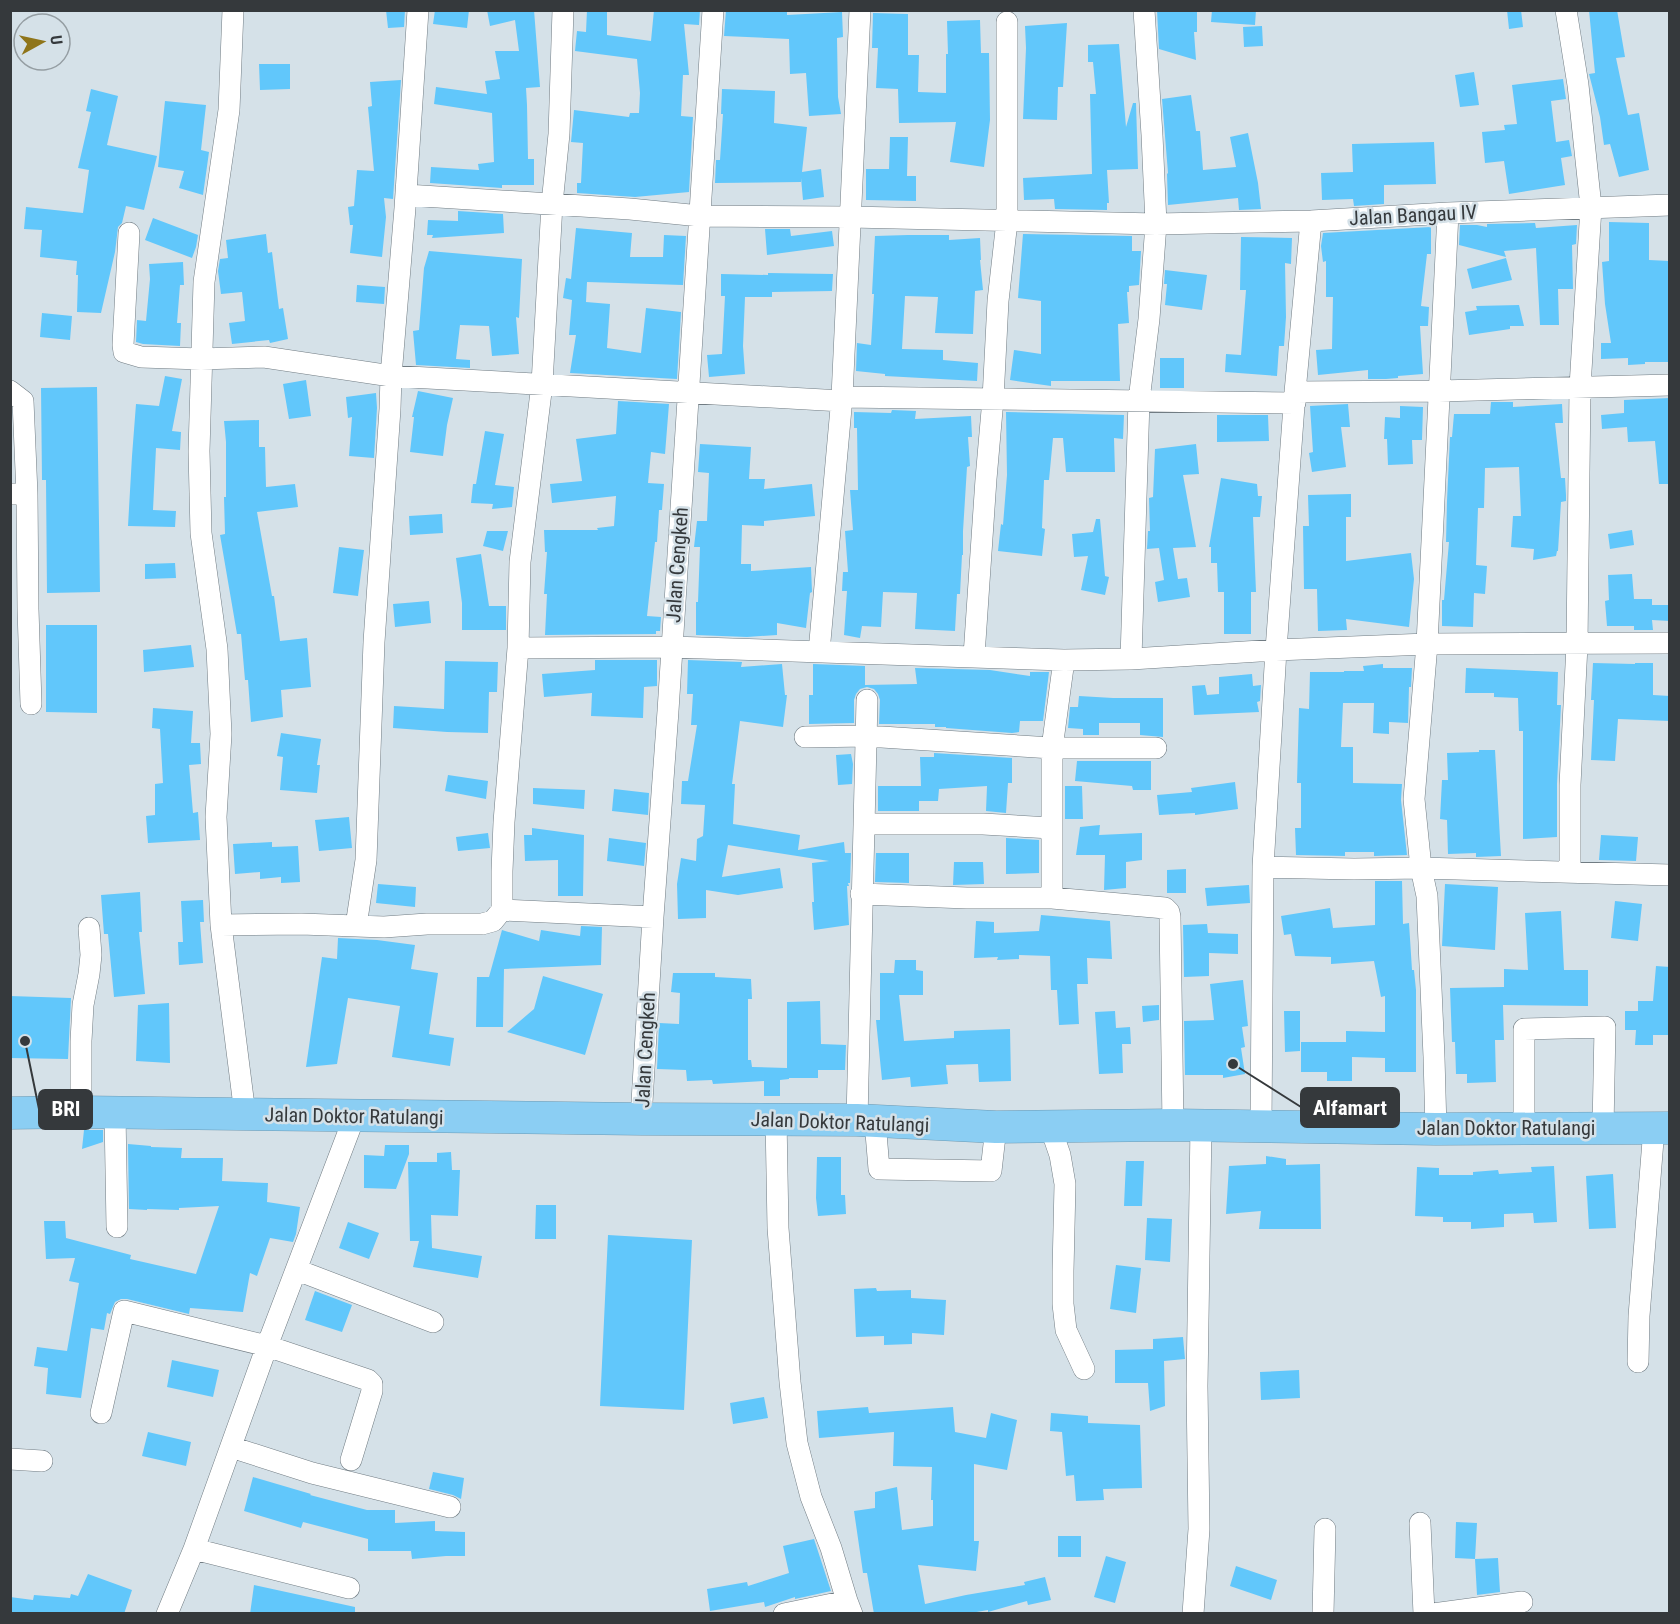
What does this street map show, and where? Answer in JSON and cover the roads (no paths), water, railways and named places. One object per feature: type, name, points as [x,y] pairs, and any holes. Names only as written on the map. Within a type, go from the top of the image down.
[{"type":"highway","name":"Jalan Doktor Ratulangi","points":[[10,1113],[641,1119],[776,1118],[996,1127],[1187,1125],[1436,1129],[1662,1128]]},
{"type":"street","points":[[233,10],[229,110],[204,282],[199,451],[201,533],[217,649],[221,734],[216,817],[221,925],[245,1114]]},
{"type":"street","points":[[356,926],[366,860],[374,642],[418,10]]},
{"type":"street","points":[[221,925],[300,924],[384,927],[482,924],[493,921],[502,910],[504,822],[518,648],[520,562],[542,384],[552,204],[559,134],[563,10]]},
{"type":"street","name":"Jalan Cengkeh","points":[[641,1119],[652,918],[713,10]]},
{"type":"street","points":[[819,652],[842,399],[860,10]]},
{"type":"street","points":[[1131,659],[1139,400],[1149,319],[1156,224],[1144,10]]},
{"type":"street","points":[[1566,10],[1578,85],[1591,207],[1580,387],[1577,645],[1570,785],[1570,872]]},
{"type":"street","points":[[974,657],[998,301],[1007,221],[1007,22]]},
{"type":"street","name":"Jalan Bangau IV","points":[[406,195],[630,209],[700,216],[1156,224],[1311,221],[1591,207],[1670,206]]},
{"type":"street","points":[[1436,1129],[1426,896],[1414,799],[1427,644],[1448,213]]},
{"type":"street","points":[[1261,1126],[1263,867],[1276,650],[1311,221]]},
{"type":"street","points":[[129,233],[123,345],[124,352],[141,357],[201,359],[264,357],[391,376],[688,393],[842,399],[1139,400],[1670,386]]},
{"type":"street","points":[[10,391],[23,401],[19,494],[19,609],[31,704]]},
{"type":"street","points":[[518,648],[671,647],[1064,660],[1131,659],[1427,644],[1670,643]]},
{"type":"street","points":[[1052,898],[1052,748],[1064,660]]},
{"type":"street","points":[[867,700],[865,824],[861,894],[866,1120],[879,1169],[991,1171],[996,1127]]},
{"type":"street","points":[[805,737],[866,736],[1052,748],[1156,748]]},
{"type":"street","points":[[865,824],[983,824],[1051,828]]},
{"type":"street","points":[[1263,867],[1421,868],[1670,875]]},
{"type":"street","points":[[861,894],[1052,898],[1165,908],[1169,912],[1187,1125],[1197,1375],[1199,1529],[1193,1614]]},
{"type":"street","points":[[502,910],[652,918]]},
{"type":"street","points":[[81,1112],[83,1005],[91,955],[89,928]]},
{"type":"street","points":[[1524,1129],[1524,1029],[1605,1027],[1603,1128]]},
{"type":"street","points":[[115,1113],[117,1227]]},
{"type":"street","points":[[167,1614],[194,1549],[267,1346],[355,1116]]},
{"type":"street","points":[[776,1118],[778,1228],[797,1443],[811,1497],[831,1548],[850,1607],[784,1614]]},
{"type":"street","points":[[1050,1126],[1060,1155],[1065,1184],[1063,1305],[1066,1330],[1084,1369]]},
{"type":"street","points":[[1638,1362],[1640,1305],[1662,1128]]},
{"type":"street","points":[[297,1270],[433,1322]]},
{"type":"street","points":[[100,1413],[124,1311],[267,1346],[368,1380],[372,1384],[372,1391],[351,1460]]},
{"type":"street","points":[[231,1447],[312,1473],[450,1507]]},
{"type":"street","points":[[10,1459],[42,1461]]},
{"type":"street","points":[[1420,1524],[1424,1614]]},
{"type":"street","points":[[1323,1614],[1325,1529]]},
{"type":"street","points":[[194,1549],[349,1588]]},
{"type":"street","points":[[1433,1614],[1522,1602]]},
{"type":"place","name":"BRI","points":[[25,1041]]},
{"type":"place","name":"Alfamart","points":[[1233,1064]]}]
